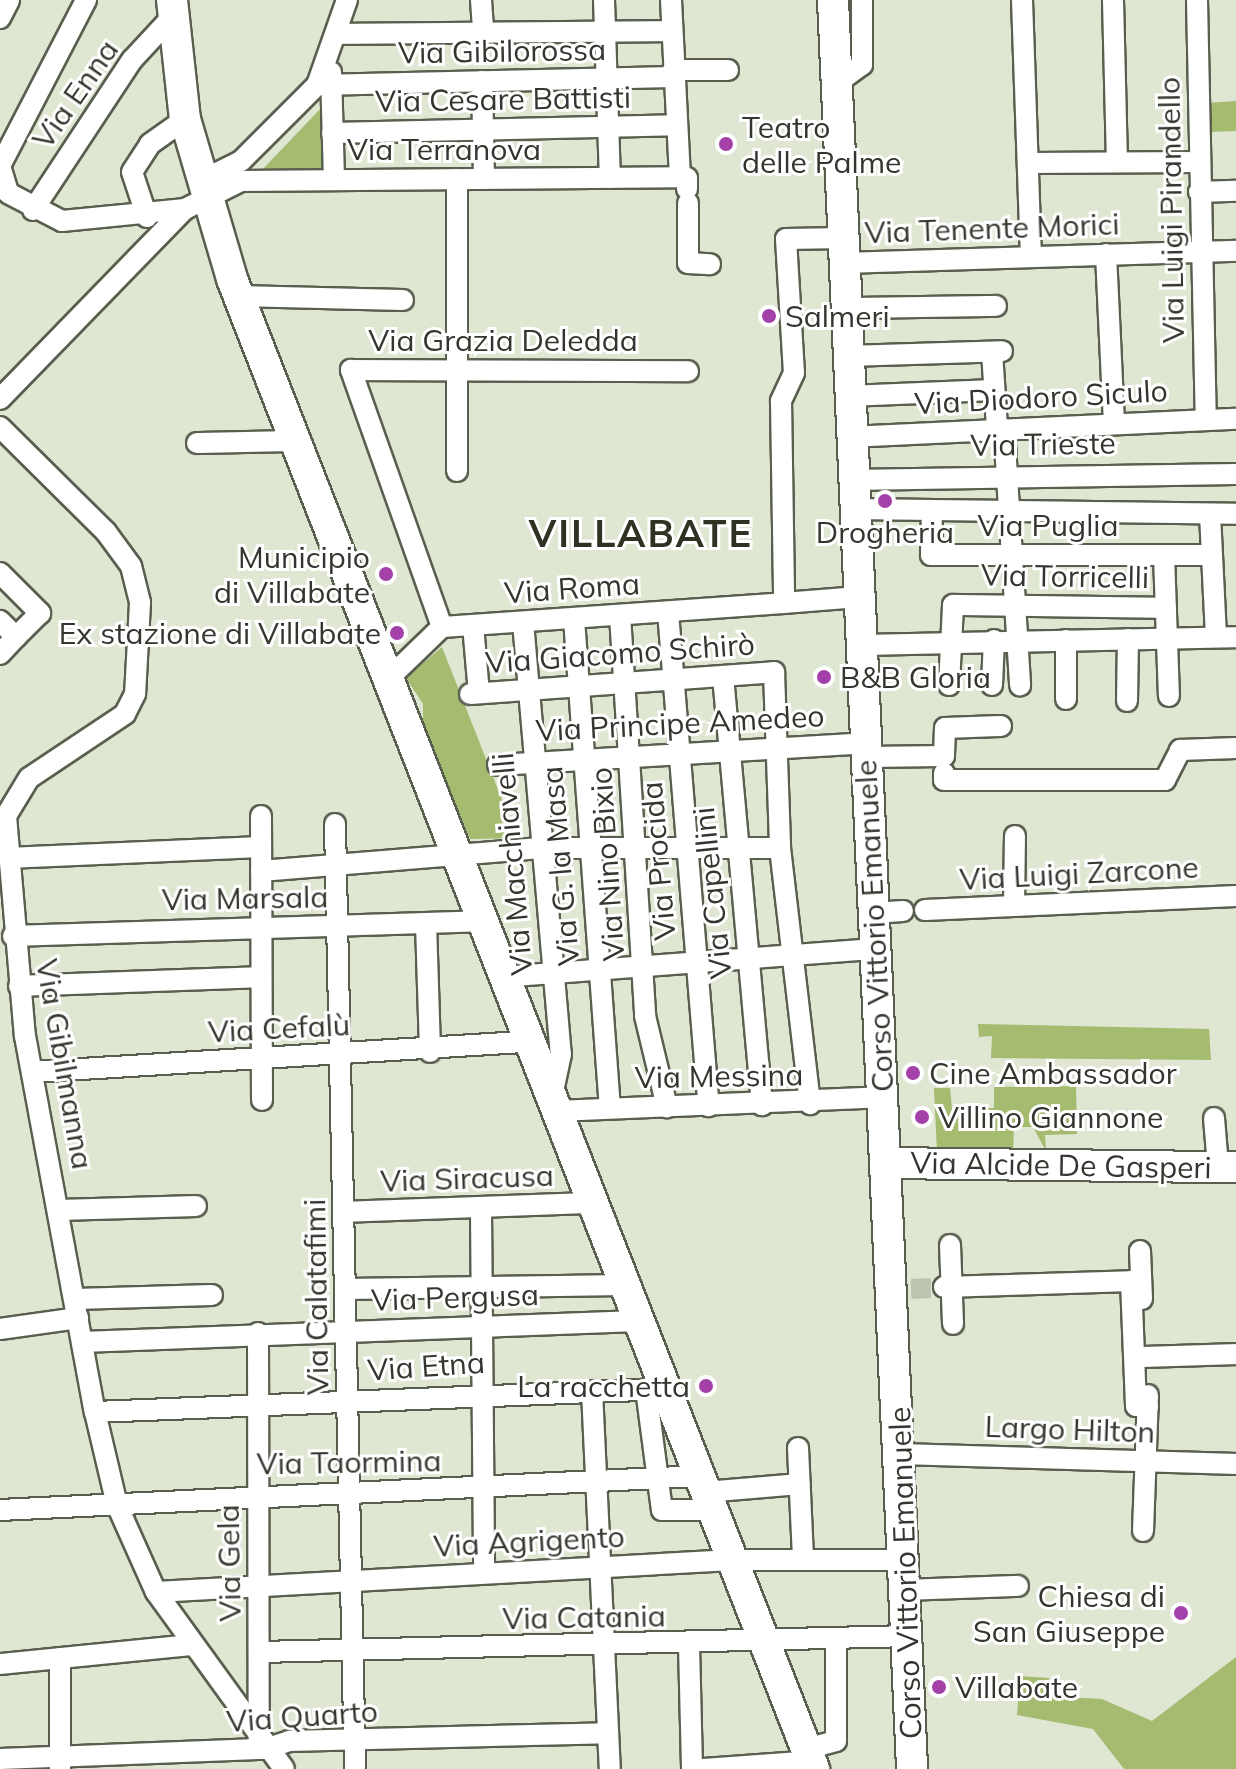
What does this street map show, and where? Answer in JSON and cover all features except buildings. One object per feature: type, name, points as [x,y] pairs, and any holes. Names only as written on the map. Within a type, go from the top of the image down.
[{"type":"main road","name":"Corso Vittorio Emanuele","points":[[848,3],[837,83],[849,437],[886,1163],[902,1290],[902,1454],[912,1769]]},
{"type":"main road","points":[[172,8],[197,196],[638,1321],[655,1389],[706,1493],[810,1760]]},
{"type":"main road","name":"Via Alcide De Gasperi","points":[[886,1163],[1227,1167]]},
{"type":"street","points":[[0,18],[9,0]]},
{"type":"street","points":[[86,0],[0,166],[8,193],[33,210],[62,221],[147,217],[197,196],[241,171],[324,84]]},
{"type":"street","points":[[334,180],[332,133],[324,84],[347,0]]},
{"type":"street","points":[[481,0],[483,30]]},
{"type":"street","points":[[604,0],[610,178]]},
{"type":"street","points":[[671,0],[676,125],[685,187],[688,263],[710,264]]},
{"type":"street","points":[[1022,0],[1031,256]]},
{"type":"street","points":[[1113,0],[1117,161]]},
{"type":"street","name":"Via Luigi Pirandello","points":[[1197,0],[1198,162],[1206,419]]},
{"type":"street","name":"Via Enna","points":[[33,210],[132,60],[172,8]]},
{"type":"street","points":[[337,34],[483,30],[672,31]]},
{"type":"street","name":"Via Gibilorossa","points":[[324,84],[608,78],[728,70]]},
{"type":"street","points":[[482,81],[484,179]]},
{"type":"street","points":[[147,217],[132,172],[150,144],[185,119]]},
{"type":"street","name":"Via Cesare Battisti","points":[[332,133],[676,125]]},
{"type":"street","points":[[1028,163],[1198,162]]},
{"type":"street","name":"Via Terranova","points":[[241,171],[334,180],[610,178],[685,187]]},
{"type":"street","points":[[457,179],[457,471]]},
{"type":"street","points":[[1199,192],[1236,191]]},
{"type":"street","points":[[0,399],[197,196]]},
{"type":"street","name":"Via Tenente Morici","points":[[784,603],[781,401],[794,373],[786,239],[844,250],[1031,256],[1236,251]]},
{"type":"street","points":[[1106,254],[1114,424]]},
{"type":"street","points":[[238,296],[403,300]]},
{"type":"street","points":[[846,308],[996,306]]},
{"type":"street","points":[[847,356],[997,351],[994,390],[1014,511],[1020,686]]},
{"type":"street","name":"Via Grazia Deledda","points":[[442,627],[351,370],[688,371]]},
{"type":"street","points":[[848,396],[994,390]]},
{"type":"street","name":"Via Diodoro Siculo","points":[[849,437],[1236,419]]},
{"type":"street","name":"Via Gibilmanna","points":[[0,427],[106,532],[131,566],[140,603],[130,704],[14,796],[7,858],[13,936],[32,1072],[95,1412],[117,1505],[156,1592],[262,1747],[284,1769]]},
{"type":"street","points":[[197,443],[294,441]]},
{"type":"street","name":"Via Trieste","points":[[852,495],[1009,475],[1236,474]]},
{"type":"street","points":[[852,495],[932,510],[1236,514]]},
{"type":"street","name":"Via Puglia","points":[[932,510],[931,555],[1212,555]]},
{"type":"street","points":[[860,645],[1020,639],[1226,637],[1212,555],[1210,514]]},
{"type":"street","points":[[1164,555],[1169,696]]},
{"type":"street","points":[[0,573],[40,613],[0,654]]},
{"type":"street","name":"Via Roma","points":[[442,627],[858,597]]},
{"type":"street","name":"Via Torricelli","points":[[952,642],[953,605],[1166,608]]},
{"type":"street","name":"Via Procida","points":[[668,612],[684,849],[709,1106]]},
{"type":"street","name":"Via Nino Bixio","points":[[620,615],[637,848],[645,1016],[667,1107]]},
{"type":"street","name":"Via G. la Masa","points":[[574,619],[581,759],[610,1108]]},
{"type":"street","points":[[0,621],[16,637]]},
{"type":"street","name":"Via Macchiavelli","points":[[523,622],[540,848],[561,1054],[553,1105]]},
{"type":"street","name":"Via Giacomo Schirò","points":[[473,625],[474,693],[774,672],[777,747]]},
{"type":"street","points":[[386,681],[442,627]]},
{"type":"street","points":[[1127,701],[1128,639]]},
{"type":"street","points":[[992,685],[994,640]]},
{"type":"street","points":[[1066,640],[1066,699]]},
{"type":"street","points":[[949,685],[952,642]]},
{"type":"street","name":"Via Capellini","points":[[723,676],[762,1105]]},
{"type":"street","points":[[944,767],[945,728],[1001,726]]},
{"type":"street","points":[[777,747],[780,848],[796,954],[810,1104]]},
{"type":"street","name":"Via Principe Amedeo","points":[[498,765],[777,747],[865,750],[944,767],[1165,780],[1180,750],[1236,748]]},
{"type":"street","points":[[261,816],[262,1100]]},
{"type":"street","name":"Via Calatafimi","points":[[335,824],[340,926],[347,1401],[353,1495],[355,1769]]},
{"type":"street","points":[[1014,906],[1015,836]]},
{"type":"street","points":[[7,858],[261,847]]},
{"type":"street","points":[[261,871],[455,860],[540,848],[780,848]]},
{"type":"street","name":"Via Luigi Zarcone","points":[[925,910],[1236,896]]},
{"type":"street","points":[[873,913],[903,911]]},
{"type":"street","name":"Via Marsala","points":[[13,936],[260,925],[340,926],[479,921]]},
{"type":"street","points":[[426,923],[430,1052]]},
{"type":"street","points":[[501,977],[875,949]]},
{"type":"street","points":[[19,986],[261,977]]},
{"type":"street","name":"Via Cefalù","points":[[32,1072],[262,1058],[430,1052],[528,1042]]},
{"type":"street","name":"Via Messina","points":[[553,1105],[610,1108],[810,1104],[883,1097]]},
{"type":"street","points":[[1214,1118],[1227,1167]]},
{"type":"street","name":"Via Siracusa","points":[[344,1212],[481,1211],[592,1203]]},
{"type":"street","points":[[60,1210],[196,1206]]},
{"type":"street","points":[[481,1211],[484,1573]]},
{"type":"street","points":[[950,1245],[948,1287],[953,1324]]},
{"type":"street","points":[[1140,1251],[1149,1461],[1143,1531]]},
{"type":"street","points":[[948,1287],[1131,1281],[1136,1406],[1148,1407]]},
{"type":"street","points":[[345,1289],[624,1285]]},
{"type":"street","points":[[0,1329],[77,1309],[212,1295]]},
{"type":"street","name":"Via Pergusa","points":[[82,1342],[638,1321]]},
{"type":"street","name":"Via Gela","points":[[258,1333],[256,1402],[262,1747]]},
{"type":"street","points":[[1145,1357],[1236,1354]]},
{"type":"street","points":[[655,1389],[662,1510],[706,1493],[800,1484]]},
{"type":"street","name":"Via Etna","points":[[95,1412],[484,1392],[655,1389]]},
{"type":"street","points":[[592,1391],[610,1769]]},
{"type":"street","points":[[798,1448],[803,1560]]},
{"type":"street","name":"Largo Hilton","points":[[902,1454],[1236,1464]]},
{"type":"street","name":"Via Taormina","points":[[0,1510],[258,1494],[353,1495],[658,1479],[706,1493]]},
{"type":"street","name":"Via Agrigento","points":[[156,1592],[732,1560],[906,1560]]},
{"type":"street","points":[[907,1590],[1018,1586]]},
{"type":"street","name":"Via Catania","points":[[260,1652],[689,1645],[909,1636]]},
{"type":"street","points":[[703,1769],[810,1760],[836,1741],[836,1638]]},
{"type":"street","points":[[0,1664],[191,1645]]},
{"type":"street","points":[[689,1645],[692,1769]]},
{"type":"street","points":[[60,1658],[60,1764]]},
{"type":"street","name":"Via Quarto","points":[[0,1759],[60,1764],[262,1747],[289,1741],[608,1733]]},
{"type":"green space","points":[[1236,101],[1236,131],[1208,132],[1206,103]]},
{"type":"green space","points":[[324,105],[322,169],[262,170]]},
{"type":"green space","points":[[442,647],[517,838],[470,839],[423,725],[423,704],[406,678]]},
{"type":"green space","points":[[978,1024],[1209,1029],[1211,1060],[991,1058],[992,1036],[979,1037]]},
{"type":"green space","points":[[1076,1086],[1077,1134],[1045,1135],[1046,1151],[1033,1127],[1014,1127],[1013,1152],[937,1153],[934,1088],[950,1088],[952,1109],[994,1108],[994,1087]]},
{"type":"green space","points":[[1236,1657],[1236,1769],[1124,1769],[1093,1729],[1017,1715],[1020,1676],[1049,1678],[1048,1696],[1102,1699],[1152,1721]]},
{"type":"tunnel","points":[[911,1289],[944,1287]]},
{"type":"place","name":"Teatro delle Palme","points":[[726,144]]},
{"type":"place","name":"Salmeri","points":[[769,316]]},
{"type":"place","name":"Drogheria","points":[[885,501]]},
{"type":"place","name":"Municipio di Villabate","points":[[386,574]]},
{"type":"place","name":"Ex stazione di Villabate","points":[[397,633]]},
{"type":"place","name":"B&B Gloria","points":[[824,677]]},
{"type":"place","name":"Cine Ambassador","points":[[913,1073]]},
{"type":"place","name":"Villino Giannone","points":[[922,1117]]},
{"type":"place","name":"La racchetta","points":[[706,1386]]},
{"type":"place","name":"Chiesa di San Giuseppe","points":[[1181,1613]]},
{"type":"place","name":"Villabate","points":[[939,1687]]},
{"type":"district","name":"VILLABATE","points":[[641,534]]}]
